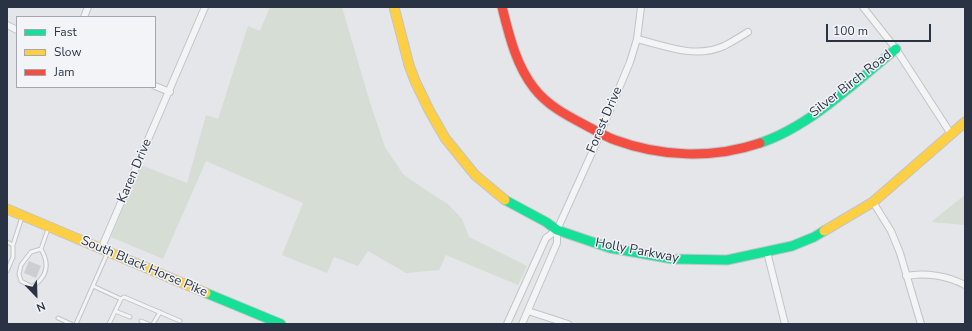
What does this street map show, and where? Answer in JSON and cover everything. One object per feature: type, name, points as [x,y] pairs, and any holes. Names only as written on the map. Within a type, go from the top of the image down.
[{"type":"main road","name":"Holly Parkway","points":[[394,7],[404,49],[415,81],[429,110],[445,138],[483,183],[510,203],[546,222],[557,230],[605,247],[673,259],[727,260],[792,246],[814,237],[873,202],[965,122]]},
{"type":"main road","name":"Silver Birch Road","points":[[503,7],[510,43],[529,81],[548,103],[599,134],[632,145],[672,152],[714,154],[746,148],[770,139],[811,116],[840,95],[896,49]]},
{"type":"main road","name":"South Black Horse Pike","points":[[7,209],[281,324]]},
{"type":"street","name":"Karen Drive","points":[[104,251],[205,7]]},
{"type":"street","name":"Forest Drive","points":[[522,324],[557,243],[557,230],[595,146],[630,62],[637,39],[641,7]]},
{"type":"street","points":[[863,7],[896,49],[951,134]]},
{"type":"street","points":[[7,25],[16,30]]},
{"type":"street","points":[[637,39],[683,51],[699,52],[723,46],[748,32]]},
{"type":"street","points":[[156,86],[170,92]]},
{"type":"street","points":[[873,202],[891,231],[900,254],[921,324]]},
{"type":"street","name":"Forest Drive","points":[[507,324],[546,238],[557,230]]},
{"type":"street","points":[[767,252],[785,324]]},
{"type":"street","points":[[906,276],[920,275],[945,277],[965,285]]},
{"type":"street","points":[[528,311],[568,324]]},
{"type":"lane","points":[[7,271],[13,257],[13,244],[22,216]]},
{"type":"lane","points":[[41,249],[49,227]]},
{"type":"lane","points":[[7,242],[13,244]]},
{"type":"lane","points":[[41,249],[46,257],[46,270],[40,281],[32,286],[21,282],[19,274],[21,265],[31,252],[41,249]]},
{"type":"lane","points":[[76,324],[93,286],[104,251]]},
{"type":"lane","points":[[93,286],[121,299],[124,297],[180,321]]},
{"type":"lane","points":[[109,324],[121,299]]},
{"type":"lane","points":[[115,311],[130,317]]},
{"type":"lane","points":[[153,324],[160,312]]},
{"type":"lane","points":[[58,318],[71,324]]},
{"type":"lane","points":[[141,321],[148,324]]},
{"type":"shaded area","points":[[270,7],[342,7],[371,106],[385,147],[403,174],[449,205],[462,219],[469,237],[527,266],[518,285],[446,255],[439,270],[406,273],[368,251],[358,266],[334,257],[327,273],[282,255],[303,203],[206,161],[163,259],[111,237],[141,165],[187,183],[206,115],[218,119],[248,26],[260,31]]},
{"type":"shaded area","points":[[965,195],[965,225],[931,222]]},
{"type":"building","points":[[29,261],[41,266],[36,278],[24,273]]},
{"type":"traffic: fast","points":[[760,143],[778,136],[814,115],[849,89],[896,49]]},
{"type":"traffic: fast","points":[[505,200],[546,222],[557,230],[610,248],[673,259],[727,260],[792,246],[824,231]]},
{"type":"traffic: fast","points":[[206,293],[281,324]]},
{"type":"traffic: slow","points":[[394,7],[409,65],[415,81],[445,138],[475,175],[505,200]]},
{"type":"traffic: slow","points":[[824,231],[873,202],[965,122]]},
{"type":"traffic: slow","points":[[7,209],[206,293]]},
{"type":"traffic: jam","points":[[502,7],[510,39],[518,60],[522,70],[534,88],[545,100],[557,109],[607,137],[650,150],[687,154],[724,152],[760,143]]}]
